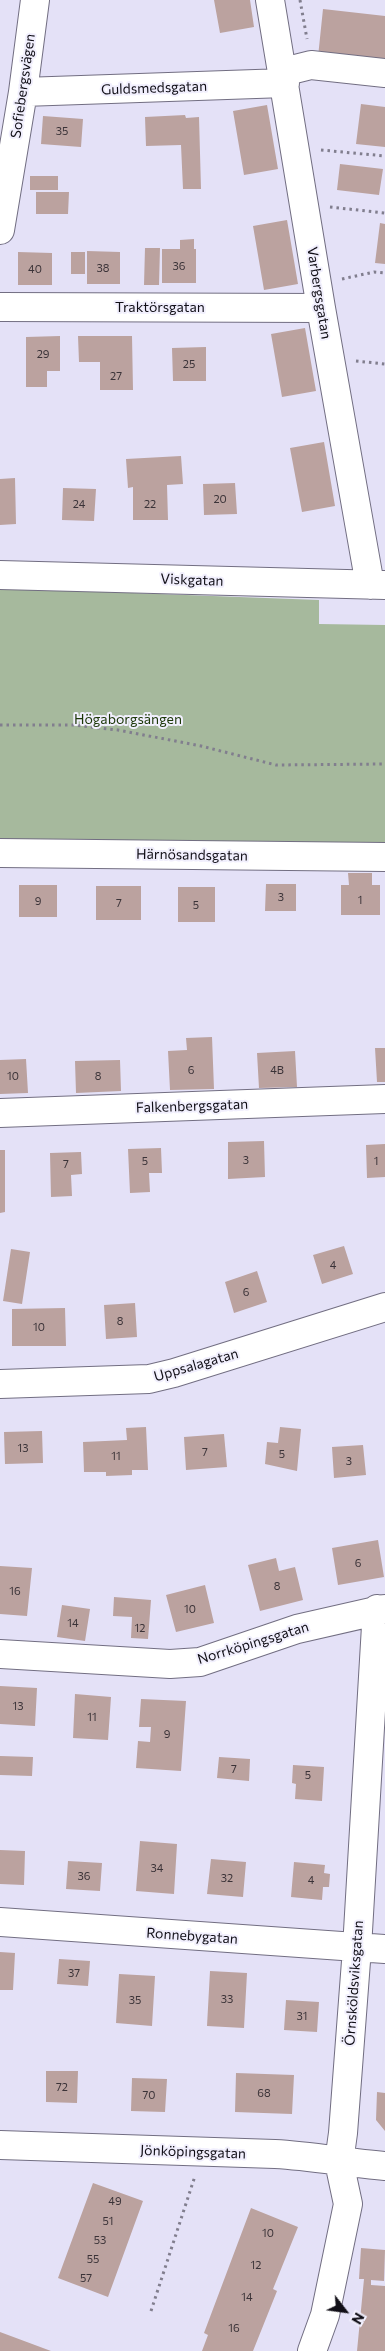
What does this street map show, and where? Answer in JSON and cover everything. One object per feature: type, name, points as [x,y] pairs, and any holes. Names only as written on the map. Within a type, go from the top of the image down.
[{"type":"street","name":"Sofiebergsvägen","points":[[0,230],[23,92],[35,0]]},
{"type":"street","name":"Varbergsgatan","points":[[270,0],[321,308],[378,585]]},
{"type":"street","name":"Guldsmedsgatan","points":[[23,92],[284,77],[311,64]]},
{"type":"street","points":[[311,64],[385,73]]},
{"type":"street","name":"Traktörsgatan","points":[[0,307],[321,308]]},
{"type":"street","name":"Viskgatan","points":[[0,575],[378,585]]},
{"type":"street","name":"Härnösandsgatan","points":[[0,854],[385,857]]},
{"type":"street","name":"Falkenbergsgatan","points":[[0,1113],[385,1099]]},
{"type":"street","name":"Uppsalagatan","points":[[0,1384],[149,1379],[174,1373],[385,1307]]},
{"type":"street","name":"Norrköpingsgatan","points":[[0,1654],[170,1664],[200,1662],[297,1629],[381,1609]]},
{"type":"street","name":"Örnsköldsviksgatan","points":[[312,2351],[326,2315],[348,2204],[339,2162],[343,2133],[381,1609]]},
{"type":"street","name":"Ronnebygatan","points":[[0,1922],[385,1949]]},
{"type":"street","name":"Jönköpingsgatan","points":[[0,2145],[312,2156],[339,2162],[385,2166]]},
{"type":"path","points":[[300,0],[311,64]]},
{"type":"path","points":[[320,150],[385,156]]},
{"type":"path","points":[[330,207],[385,213]]},
{"type":"path","points":[[342,279],[374,272],[385,273]]},
{"type":"path","points":[[355,361],[385,364]]},
{"type":"path","points":[[0,724],[73,725],[118,730],[201,746],[276,765],[385,764]]},
{"type":"path","points":[[151,2311],[203,2152]]},
{"type":"green space","name":"Högaborgsängen","points":[[0,588],[319,600],[319,624],[385,625],[385,848],[0,846]]},
{"type":"building","points":[[214,0],[250,0],[254,27],[220,33]]},
{"type":"building","points":[[323,9],[385,16],[385,65],[318,57]]},
{"type":"building","points":[[361,104],[385,107],[385,147],[356,144]]},
{"type":"building","points":[[267,105],[278,169],[244,175],[233,111]]},
{"type":"building","points":[[185,115],[186,118],[199,117],[201,189],[183,189],[181,145],[146,146],[145,117]]},
{"type":"building","points":[[43,116],[83,119],[81,147],[41,144]]},
{"type":"building","points":[[340,164],[383,169],[379,195],[337,190]]},
{"type":"building","points":[[30,176],[58,176],[58,190],[30,190]]},
{"type":"building","points":[[36,192],[69,192],[68,214],[36,214]]},
{"type":"building","points":[[287,220],[298,284],[264,290],[253,226]]},
{"type":"building","points":[[380,223],[385,224],[385,264],[375,263]]},
{"type":"building","points":[[194,239],[194,249],[196,249],[196,283],[162,283],[162,249],[180,249],[180,240]]},
{"type":"building","points":[[145,248],[160,248],[159,285],[144,285]]},
{"type":"building","points":[[87,251],[120,252],[120,284],[87,284]]},
{"type":"building","points":[[18,252],[52,253],[52,285],[18,285]]},
{"type":"building","points":[[71,252],[85,252],[85,274],[71,274]]},
{"type":"building","points":[[305,328],[316,391],[282,397],[271,334]]},
{"type":"building","points":[[60,336],[60,371],[47,371],[47,387],[26,387],[26,337]]},
{"type":"building","points":[[78,336],[132,336],[133,390],[100,390],[100,362],[79,362]]},
{"type":"building","points":[[206,347],[206,381],[173,381],[172,348]]},
{"type":"building","points":[[324,442],[335,506],[302,512],[290,448]]},
{"type":"building","points":[[181,456],[183,484],[167,485],[168,520],[133,520],[133,487],[128,488],[126,459]]},
{"type":"building","points":[[15,478],[16,524],[0,525],[0,479]]},
{"type":"building","points":[[235,483],[237,514],[204,515],[203,484]]},
{"type":"building","points":[[63,488],[96,489],[94,521],[62,520]]},
{"type":"building","points":[[348,873],[372,873],[372,885],[380,885],[380,915],[341,915],[341,885],[349,885]]},
{"type":"building","points":[[266,884],[296,884],[296,911],[265,911]]},
{"type":"building","points":[[19,885],[57,885],[57,917],[19,917]]},
{"type":"building","points":[[96,886],[141,886],[141,920],[96,920]]},
{"type":"building","points":[[178,887],[215,887],[215,922],[178,922]]},
{"type":"building","points":[[212,1037],[214,1089],[170,1090],[168,1051],[187,1050],[186,1038]]},
{"type":"building","points":[[375,1048],[385,1048],[385,1082],[377,1082]]},
{"type":"building","points":[[295,1051],[297,1087],[259,1088],[257,1053]]},
{"type":"building","points":[[26,1059],[28,1093],[0,1094],[0,1060]]},
{"type":"building","points":[[120,1060],[121,1091],[76,1093],[75,1061]]},
{"type":"building","points":[[264,1141],[265,1177],[228,1179],[228,1142]]},
{"type":"building","points":[[385,1144],[385,1177],[367,1178],[366,1145]]},
{"type":"building","points":[[161,1148],[162,1173],[149,1173],[150,1192],[130,1193],[128,1149]]},
{"type":"building","points":[[0,1150],[5,1150],[5,1212],[0,1213]]},
{"type":"building","points":[[81,1152],[82,1174],[71,1175],[72,1196],[51,1197],[50,1153]]},
{"type":"building","points":[[344,1246],[353,1274],[322,1284],[313,1255]]},
{"type":"building","points":[[11,1249],[30,1252],[22,1304],[3,1301]]},
{"type":"building","points":[[257,1271],[267,1302],[234,1313],[225,1282]]},
{"type":"building","points":[[135,1303],[137,1337],[106,1339],[104,1305]]},
{"type":"building","points":[[65,1308],[66,1346],[12,1346],[12,1309]]},
{"type":"building","points":[[146,1427],[148,1470],[132,1470],[132,1475],[106,1476],[106,1472],[84,1472],[83,1442],[127,1440],[126,1428]]},
{"type":"building","points":[[280,1427],[301,1429],[297,1471],[265,1464],[267,1442],[278,1443]]},
{"type":"building","points":[[42,1431],[43,1463],[5,1464],[4,1432]]},
{"type":"building","points":[[224,1434],[227,1467],[186,1470],[184,1437]]},
{"type":"building","points":[[363,1445],[366,1475],[334,1478],[332,1447]]},
{"type":"building","points":[[378,1540],[384,1577],[338,1585],[332,1548]]},
{"type":"building","points":[[276,1558],[279,1571],[295,1567],[303,1600],[260,1611],[248,1565]]},
{"type":"building","points":[[0,1566],[32,1568],[27,1616],[0,1614]]},
{"type":"building","points":[[205,1585],[214,1623],[176,1632],[166,1595]]},
{"type":"building","points":[[114,1597],[151,1600],[148,1639],[131,1638],[132,1617],[113,1616]]},
{"type":"building","points":[[62,1605],[90,1609],[85,1641],[57,1637]]},
{"type":"building","points":[[0,1686],[37,1688],[35,1726],[0,1724]]},
{"type":"building","points":[[75,1694],[111,1697],[108,1740],[73,1738]]},
{"type":"building","points":[[141,1699],[186,1701],[181,1771],[136,1768],[138,1741],[150,1742],[151,1727],[139,1727]]},
{"type":"building","points":[[0,1756],[33,1757],[32,1776],[0,1775]]},
{"type":"building","points":[[219,1757],[250,1759],[249,1781],[217,1778]]},
{"type":"building","points":[[293,1765],[324,1767],[322,1801],[295,1799],[296,1784],[292,1783]]},
{"type":"building","points":[[140,1841],[177,1844],[174,1894],[136,1891]]},
{"type":"building","points":[[0,1850],[25,1851],[24,1885],[0,1884]]},
{"type":"building","points":[[211,1859],[246,1862],[243,1897],[207,1894]]},
{"type":"building","points":[[68,1861],[102,1863],[100,1891],[66,1889]]},
{"type":"building","points":[[294,1862],[325,1865],[324,1873],[330,1874],[329,1887],[323,1887],[322,1900],[291,1897]]},
{"type":"building","points":[[0,1952],[15,1953],[13,1990],[0,1990]]},
{"type":"building","points":[[59,1959],[90,1961],[88,1986],[57,1984]]},
{"type":"building","points":[[210,1971],[247,1973],[244,2028],[207,2026]]},
{"type":"building","points":[[119,1974],[155,1976],[152,2026],[116,2023]]},
{"type":"building","points":[[286,2000],[319,2002],[317,2032],[284,2030]]},
{"type":"building","points":[[46,2071],[78,2071],[77,2103],[46,2102]]},
{"type":"building","points":[[236,2073],[294,2075],[292,2114],[235,2112]]},
{"type":"building","points":[[132,2078],[167,2079],[165,2112],[131,2111]]},
{"type":"building","points":[[377,2092],[385,2093],[385,2131],[376,2120]]},
{"type":"building","points":[[93,2183],[143,2201],[108,2297],[58,2278]]},
{"type":"building","points":[[251,2208],[298,2227],[273,2289],[277,2291],[253,2351],[202,2351],[208,2335],[204,2333]]},
{"type":"building","points":[[361,2248],[385,2250],[384,2281],[371,2280],[371,2285],[385,2286],[385,2351],[357,2351],[364,2279],[359,2279]]},
{"type":"building","points":[[0,2332],[51,2351],[0,2351]]}]
